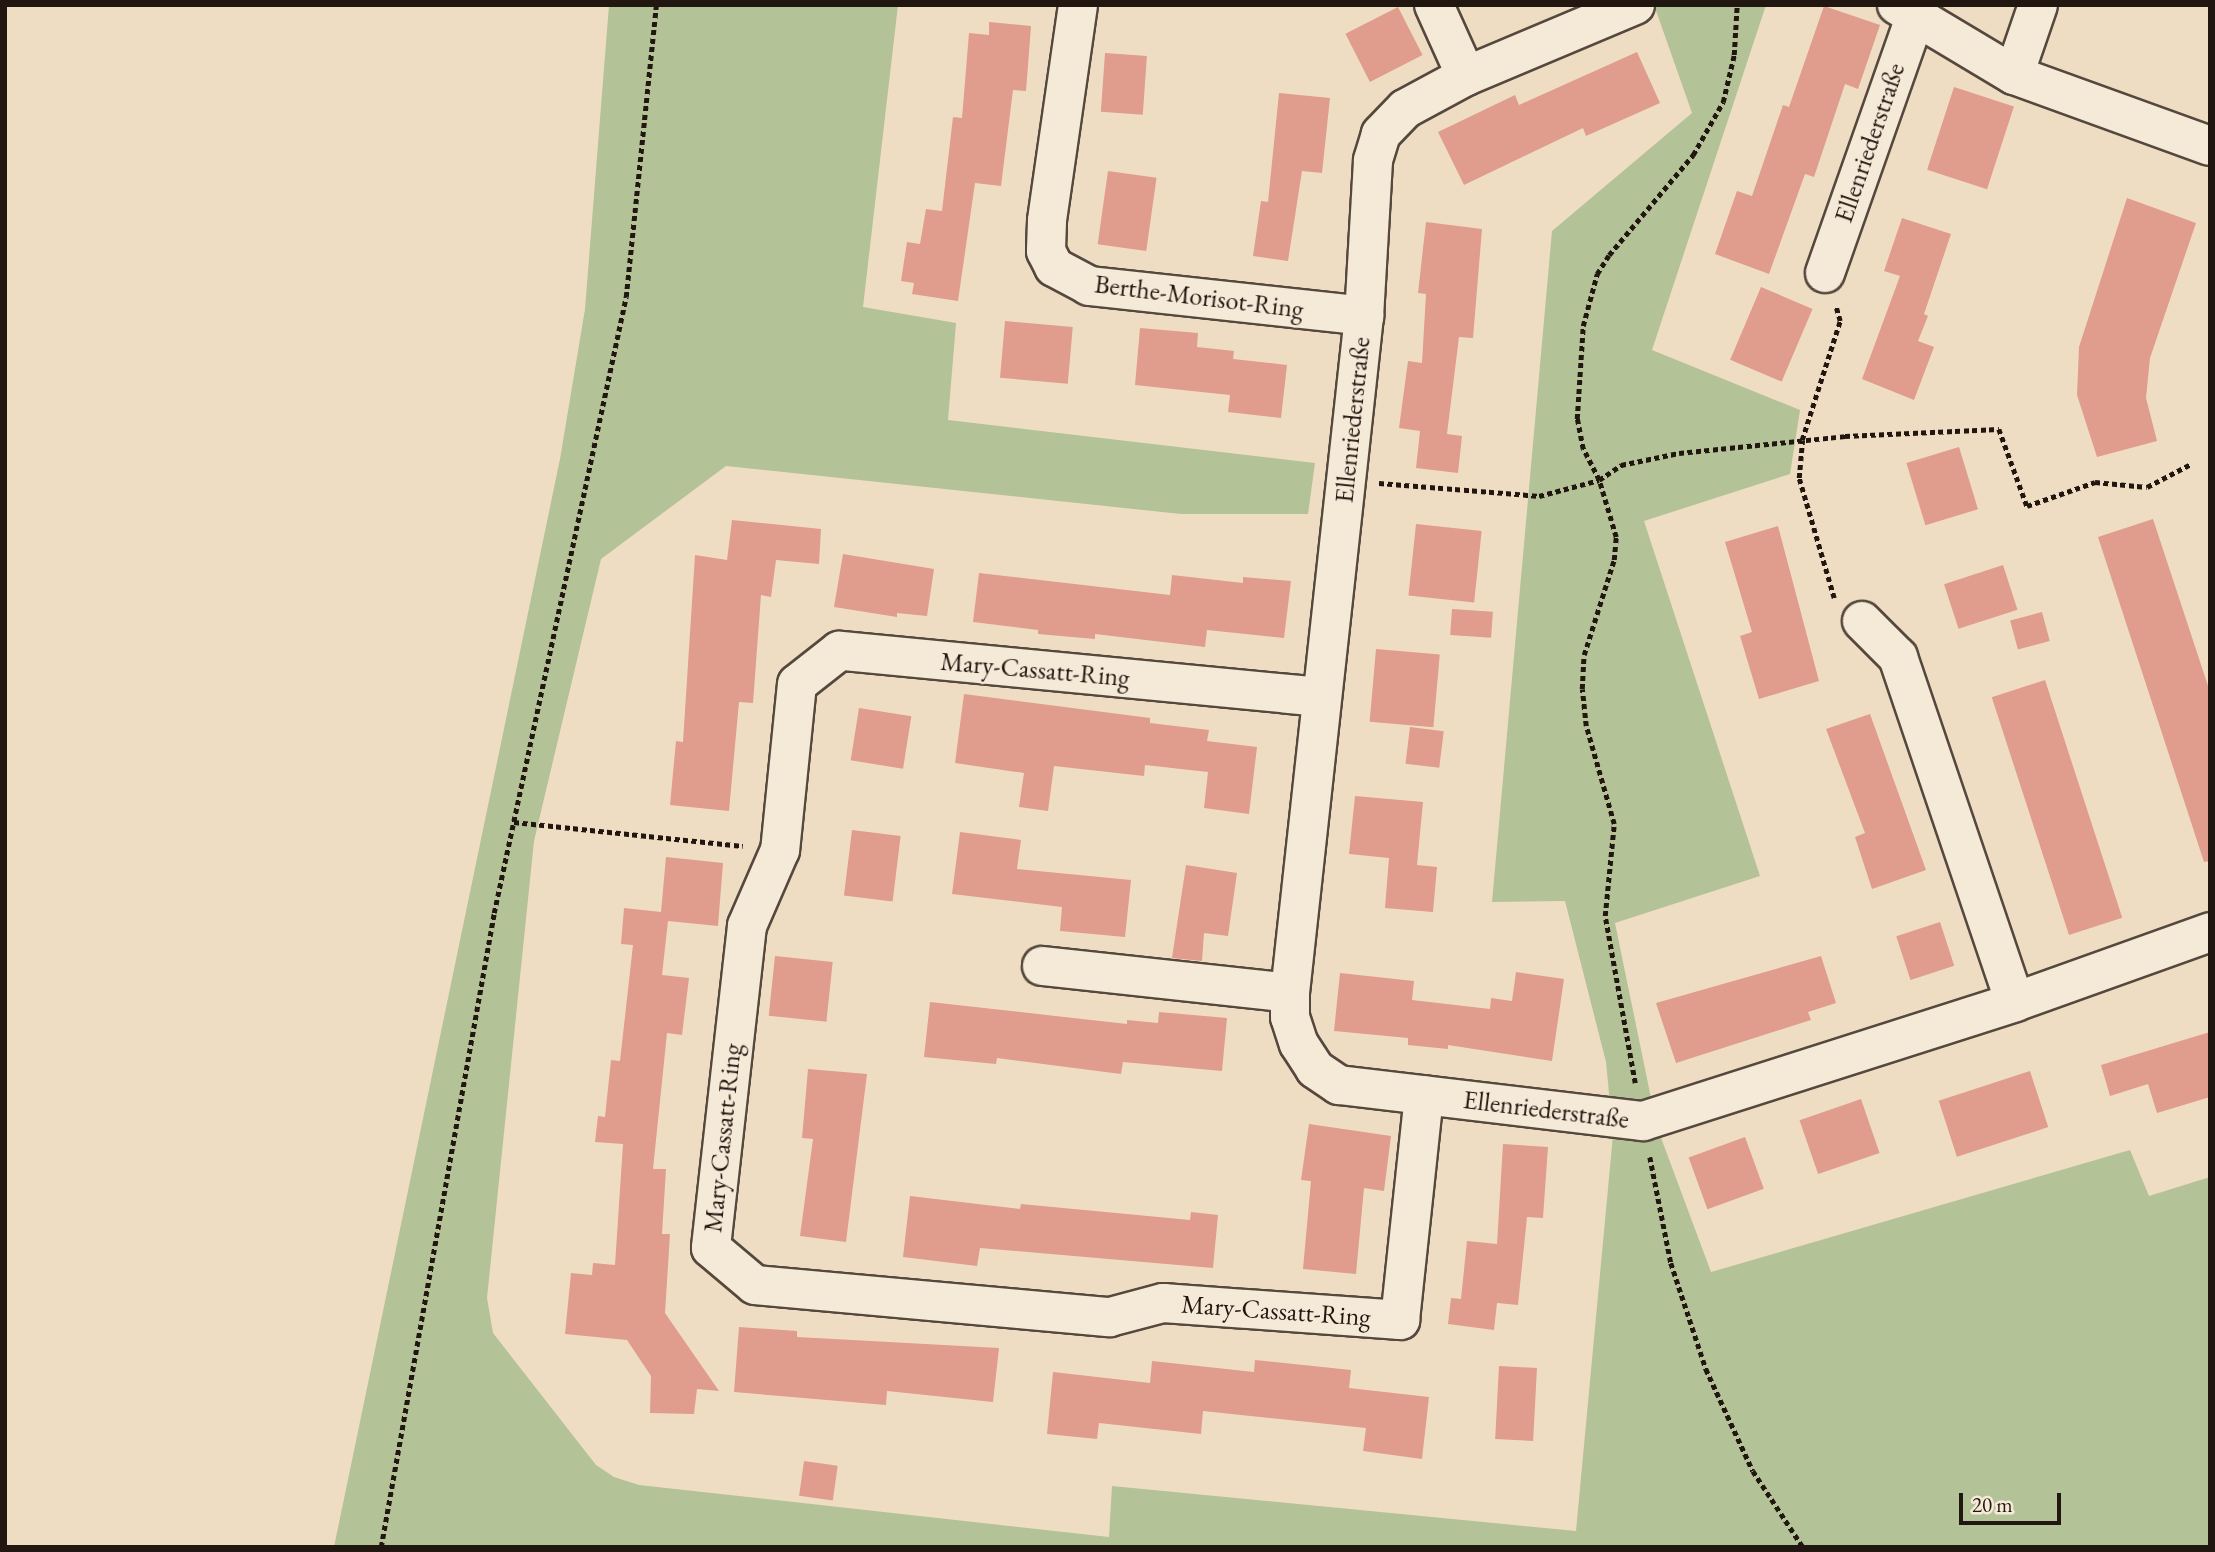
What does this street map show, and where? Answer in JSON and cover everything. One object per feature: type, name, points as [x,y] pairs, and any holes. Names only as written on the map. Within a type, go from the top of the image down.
[{"type":"street","name":"Berthe-Morisot-Ring","points":[[1078,5],[1047,221],[1046,251],[1054,267],[1089,286],[1364,316]]},
{"type":"street","points":[[1434,5],[1466,76]]},
{"type":"street","name":"Ellenriederstraße","points":[[1635,5],[1466,76],[1405,109],[1381,134],[1373,161],[1364,316],[1290,992],[1290,1017],[1299,1044],[1314,1069],[1339,1085],[1643,1121],[2015,1002],[2210,932]]},
{"type":"street","points":[[2014,75],[2038,5]]},
{"type":"street","name":"Ellenriederstraße","points":[[1825,273],[1906,9],[2014,75],[2210,146]]},
{"type":"street","points":[[1862,621],[1898,657],[2015,1002]]},
{"type":"street","name":"Mary-Cassatt-Ring","points":[[1321,697],[839,651],[797,684],[780,850],[747,926],[711,1248],[755,1285],[1110,1317],[1163,1303],[1400,1320],[1424,1095]]},
{"type":"street","points":[[1042,966],[1290,992]]},
{"type":"path","points":[[381,1547],[409,1373],[514,822],[626,297],[656,5]]},
{"type":"path","points":[[1737,5],[1734,55],[1723,102],[1709,131],[1609,255],[1590,297],[1577,419],[1583,449],[1599,480],[1615,548],[1584,655],[1582,689],[1586,726],[1614,824],[1605,916],[1606,940],[1671,1263],[1706,1369],[1753,1471],[1803,1547]]},
{"type":"path","points":[[1825,273],[1840,321],[1802,440],[1800,478],[1834,598],[1862,621]]},
{"type":"path","points":[[1347,481],[1539,496],[1599,480],[1621,466],[1651,457],[1802,440],[1999,429],[2027,506],[2095,482],[2147,487],[2191,464]]},
{"type":"path","points":[[514,822],[780,850]]},
{"type":"green space","points":[[609,5],[898,5],[863,307],[956,323],[948,420],[1315,463],[1308,514],[1181,514],[726,466],[601,559],[534,841],[487,1298],[493,1333],[596,1465],[614,1477],[639,1485],[1109,1537],[1112,1486],[1576,1531],[1613,1135],[1606,1062],[1565,901],[1492,902],[1552,231],[1692,113],[1654,5],[1766,5],[1652,350],[1800,410],[1790,474],[1644,521],[1760,876],[1615,923],[1657,1127],[1711,1272],[2130,1150],[2149,1196],[2210,1177],[2210,1547],[334,1547],[560,459],[585,309]]},
{"type":"building","points":[[1824,6],[1880,25],[1858,89],[1845,84],[1814,177],[1805,174],[1769,274],[1715,254],[1737,191],[1752,196],[1783,105],[1789,107]]},
{"type":"building","points":[[1398,7],[1423,55],[1370,82],[1345,34]]},
{"type":"building","points":[[989,22],[1031,26],[1026,91],[1013,90],[1001,186],[975,183],[958,301],[912,294],[914,283],[901,281],[907,242],[920,244],[926,209],[942,211],[953,117],[962,118],[969,33],[989,35]]},
{"type":"building","points":[[1637,52],[1660,103],[1586,136],[1583,128],[1464,185],[1438,132],[1515,95],[1519,105]]},
{"type":"building","points":[[1105,53],[1147,56],[1143,115],[1101,112]]},
{"type":"building","points":[[1954,87],[2014,106],[1987,189],[1927,170]]},
{"type":"building","points":[[1279,93],[1330,98],[1322,173],[1302,171],[1288,261],[1253,256],[1261,201],[1268,202]]},
{"type":"building","points":[[1108,171],[1157,178],[1146,251],[1098,244]]},
{"type":"building","points":[[2127,198],[2196,223],[2150,358],[2146,398],[2157,441],[2097,457],[2077,395],[2079,347]]},
{"type":"building","points":[[1902,218],[1951,234],[1924,314],[1928,316],[1918,341],[1934,347],[1914,400],[1862,379],[1900,276],[1884,271]]},
{"type":"building","points":[[1426,222],[1482,229],[1473,338],[1459,337],[1447,434],[1462,436],[1458,473],[1416,468],[1420,431],[1399,428],[1408,361],[1422,363],[1426,294],[1418,293]]},
{"type":"building","points":[[1761,287],[1813,309],[1782,382],[1730,360]]},
{"type":"building","points":[[1005,321],[1073,327],[1068,384],[1000,378]]},
{"type":"building","points":[[1140,328],[1198,333],[1197,347],[1234,351],[1233,359],[1287,365],[1281,418],[1228,412],[1230,395],[1135,385]]},
{"type":"building","points":[[1959,447],[1978,509],[1925,525],[1906,463]]},
{"type":"building","points":[[2153,519],[2210,692],[2210,861],[2204,862],[2098,537]]},
{"type":"building","points":[[732,520],[821,529],[819,564],[776,560],[771,597],[761,595],[753,703],[739,702],[729,811],[670,805],[676,741],[683,742],[695,555],[727,560]]},
{"type":"building","points":[[1416,524],[1482,531],[1474,603],[1408,596]]},
{"type":"building","points":[[1778,526],[1819,681],[1759,699],[1740,636],[1752,632],[1725,542]]},
{"type":"building","points":[[843,554],[934,569],[927,616],[897,613],[897,617],[834,607]]},
{"type":"building","points":[[2003,565],[2018,610],[1959,629],[1944,584]]},
{"type":"building","points":[[979,573],[1170,595],[1172,575],[1243,583],[1243,577],[1291,581],[1284,638],[1207,630],[1205,647],[1095,634],[1095,639],[1038,634],[1038,630],[973,622]]},
{"type":"building","points":[[1452,609],[1493,612],[1491,638],[1450,635]]},
{"type":"building","points":[[2042,612],[2050,641],[2018,650],[2010,621]]},
{"type":"building","points":[[1376,649],[1440,655],[1433,727],[1370,722]]},
{"type":"building","points":[[2045,680],[2122,918],[2069,935],[1992,697]]},
{"type":"building","points":[[964,694],[1150,718],[1150,723],[1209,730],[1207,741],[1257,747],[1249,814],[1204,808],[1208,772],[1145,765],[1144,776],[1054,766],[1048,811],[1019,807],[1024,773],[955,763]]},
{"type":"building","points":[[859,708],[911,716],[903,769],[851,760]]},
{"type":"building","points":[[1870,714],[1926,870],[1872,889],[1855,837],[1865,833],[1826,729]]},
{"type":"building","points":[[1410,727],[1444,731],[1439,768],[1405,764]]},
{"type":"building","points":[[1355,796],[1423,802],[1417,865],[1437,867],[1433,912],[1385,908],[1389,858],[1349,854]]},
{"type":"building","points":[[852,830],[901,836],[893,901],[844,896]]},
{"type":"building","points":[[960,832],[1021,840],[1017,869],[1131,880],[1125,937],[1060,931],[1062,907],[952,894]]},
{"type":"building","points":[[666,857],[723,863],[718,926],[668,921],[662,975],[689,978],[682,1035],[667,1033],[653,1169],[666,1169],[662,1234],[670,1234],[665,1313],[719,1391],[697,1389],[694,1414],[650,1413],[651,1376],[627,1340],[565,1334],[571,1273],[592,1275],[593,1263],[615,1265],[623,1144],[595,1142],[598,1116],[605,1117],[611,1060],[620,1061],[633,945],[621,944],[624,908],[661,912]]},
{"type":"building","points":[[1186,865],[1237,873],[1228,936],[1204,933],[1202,961],[1172,958]]},
{"type":"building","points":[[1940,922],[1954,966],[1910,980],[1896,936]]},
{"type":"building","points":[[775,956],[833,962],[826,1022],[769,1016]]},
{"type":"building","points":[[1821,956],[1836,1003],[1808,1012],[1811,1020],[1676,1063],[1656,1003]]},
{"type":"building","points":[[1516,972],[1564,979],[1552,1061],[1448,1045],[1448,1049],[1408,1045],[1408,1038],[1334,1031],[1340,973],[1414,981],[1412,1000],[1490,1009],[1491,998],[1512,1001]]},
{"type":"building","points":[[930,1002],[1127,1024],[1127,1020],[1158,1023],[1159,1012],[1227,1018],[1222,1071],[1123,1062],[1121,1074],[997,1058],[996,1064],[924,1057]]},
{"type":"building","points":[[2210,1032],[2210,1097],[2157,1113],[2148,1084],[2110,1096],[2101,1065]]},
{"type":"building","points":[[808,1069],[867,1074],[846,1242],[800,1236],[813,1139],[802,1138]]},
{"type":"building","points":[[2030,1071],[2048,1127],[1957,1157],[1939,1101]]},
{"type":"building","points":[[1861,1099],[1880,1153],[1818,1174],[1800,1120]]},
{"type":"building","points":[[1309,1124],[1391,1136],[1384,1191],[1364,1188],[1356,1274],[1303,1269],[1311,1181],[1301,1180]]},
{"type":"building","points":[[1745,1137],[1764,1189],[1707,1209],[1689,1158]]},
{"type":"building","points":[[1503,1144],[1548,1147],[1543,1218],[1527,1217],[1518,1305],[1497,1303],[1494,1330],[1448,1324],[1451,1298],[1461,1299],[1467,1241],[1497,1244]]},
{"type":"building","points":[[910,1196],[1020,1209],[1021,1204],[1190,1220],[1191,1212],[1218,1215],[1213,1268],[980,1248],[977,1266],[903,1257]]},
{"type":"building","points":[[739,1327],[797,1331],[797,1337],[999,1348],[993,1402],[887,1391],[886,1405],[734,1392]]},
{"type":"building","points":[[1255,1360],[1351,1370],[1349,1388],[1429,1397],[1422,1459],[1363,1451],[1366,1428],[1203,1411],[1201,1434],[1099,1423],[1097,1439],[1047,1434],[1053,1372],[1150,1383],[1152,1361],[1254,1372]]},
{"type":"building","points":[[1499,1366],[1537,1368],[1533,1441],[1495,1439]]},
{"type":"building","points":[[804,1461],[838,1466],[833,1500],[799,1496]]}]
